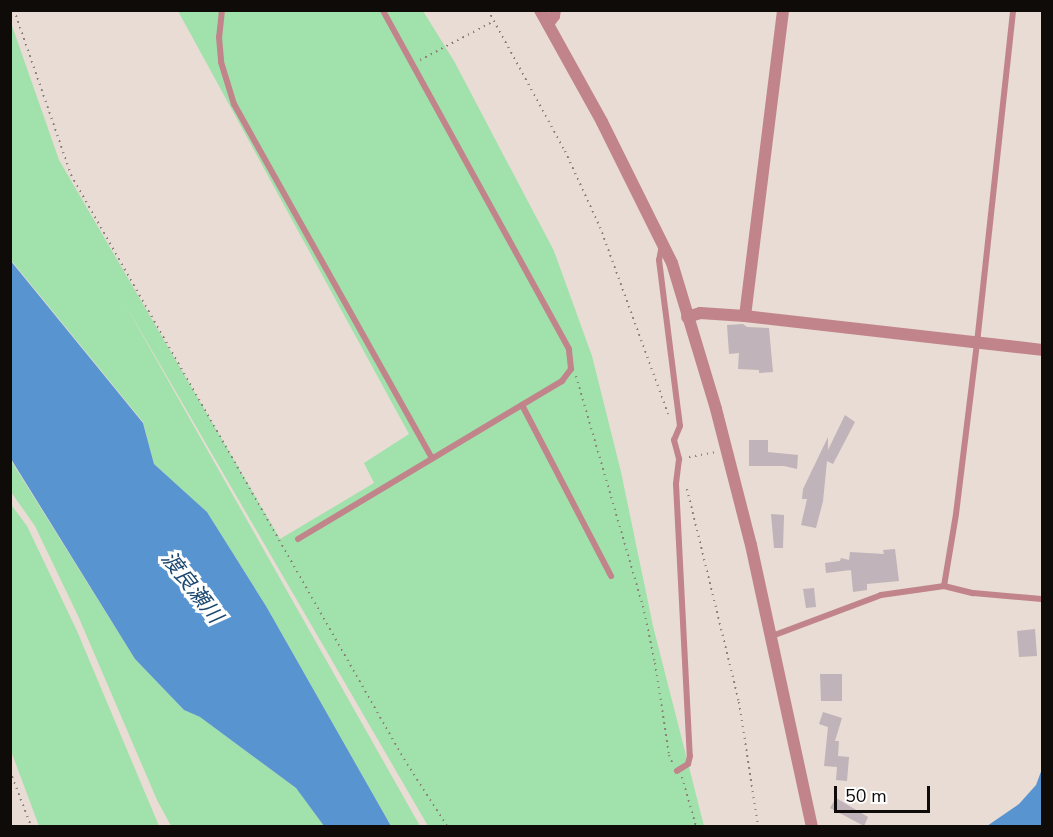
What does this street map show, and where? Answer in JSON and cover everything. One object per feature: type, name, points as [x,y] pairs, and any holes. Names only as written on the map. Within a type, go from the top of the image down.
[{"type":"street","points":[[540,10],[597,112],[672,263],[726,450],[772,636],[810,823]]},
{"type":"street","points":[[548,24],[555,10]]},
{"type":"street","points":[[746,316],[783,10]]},
{"type":"street","points":[[687,317],[700,313],[746,316],[1042,350]]},
{"type":"lane","points":[[222,10],[219,37],[221,62],[234,104],[432,458]]},
{"type":"lane","points":[[298,539],[562,381],[571,369],[569,349],[383,10]]},
{"type":"lane","points":[[944,586],[956,514],[977,343],[1013,10]]},
{"type":"lane","points":[[662,241],[659,260],[680,426],[674,440],[679,459],[676,484],[690,756],[688,764],[677,771]]},
{"type":"lane","points":[[522,405],[611,576]]},
{"type":"lane","points":[[772,636],[881,595],[944,586],[973,593],[1042,599]]},
{"type":"path","points":[[14,10],[72,175],[404,759],[447,826]]},
{"type":"path","points":[[488,10],[565,151],[600,227],[670,420]]},
{"type":"path","points":[[412,64],[494,21]]},
{"type":"path","points":[[572,362],[643,606],[655,663],[669,755],[683,779],[696,826]]},
{"type":"path","points":[[679,459],[726,450]]},
{"type":"path","points":[[688,495],[739,702],[758,826]]},
{"type":"path","points":[[10,771],[31,826]]},
{"type":"green space","points":[[178,11],[423,11],[454,61],[554,251],[592,356],[621,472],[653,626],[704,826],[428,826],[122,299],[420,826],[391,826],[266,606],[207,512],[154,464],[143,422],[11,260],[10,20],[59,160],[280,539],[374,483],[364,463],[409,434]]},
{"type":"green space","points":[[10,459],[135,659],[184,710],[200,717],[296,788],[324,826],[171,826],[157,800],[79,618],[35,526],[11,492]]},
{"type":"green space","points":[[10,503],[27,526],[77,631],[159,826],[39,826],[11,751]]},
{"type":"water","name":"渡良瀬川","points":[[10,260],[143,423],[154,464],[207,512],[266,606],[391,826],[324,826],[296,788],[200,717],[184,710],[135,659],[11,459]]},
{"type":"water","points":[[1042,769],[1042,826],[987,826],[1019,804],[1036,785]]},
{"type":"building","points":[[743,324],[747,327],[769,328],[773,372],[759,373],[759,370],[738,369],[739,353],[729,354],[727,325]]},
{"type":"building","points":[[845,415],[855,422],[833,464],[827,461],[823,501],[816,528],[801,525],[807,499],[802,499],[803,489],[828,437],[828,450]]},
{"type":"building","points":[[749,440],[768,440],[768,452],[798,455],[797,469],[784,466],[749,466]]},
{"type":"building","points":[[771,514],[784,515],[783,548],[774,548]]},
{"type":"building","points":[[895,549],[899,581],[867,584],[867,590],[853,592],[851,570],[826,573],[825,563],[840,561],[841,558],[849,560],[850,552],[884,554],[883,550]]},
{"type":"building","points":[[814,588],[816,607],[806,608],[803,589]]},
{"type":"building","points":[[1035,629],[1037,656],[1019,657],[1017,631]]},
{"type":"building","points":[[820,674],[842,674],[842,701],[821,701]]},
{"type":"building","points":[[823,712],[842,718],[835,741],[839,741],[838,756],[849,757],[847,781],[836,780],[837,767],[824,766],[828,727],[819,724]]},
{"type":"building","points":[[836,798],[868,817],[864,826],[830,808]]}]
